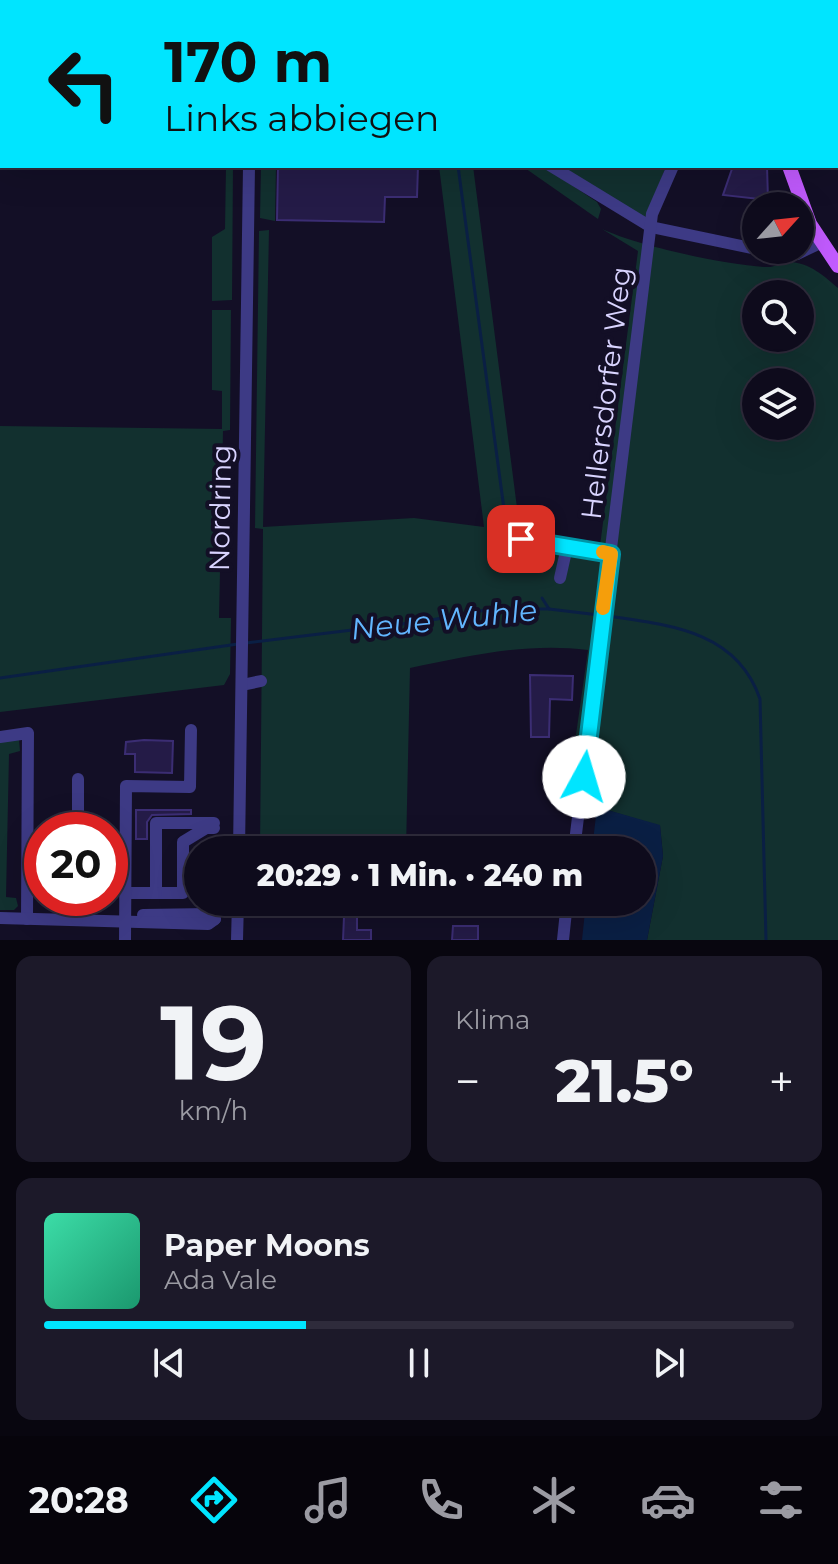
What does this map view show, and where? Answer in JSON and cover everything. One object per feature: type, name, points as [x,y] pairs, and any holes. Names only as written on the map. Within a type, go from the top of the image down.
[{"type":"main road","points":[[790,168],[797,193],[820,243],[838,266]]},
{"type":"street","name":"Nordring","points":[[239,836],[249,168]]},
{"type":"street","points":[[554,168],[651,227],[742,247]]},
{"type":"street","name":"Hellersdorfer Weg","points":[[576,836],[652,214],[672,168]]},
{"type":"street","points":[[814,246],[820,243]]},
{"type":"street","points":[[521,539],[611,554]]},
{"type":"street","points":[[560,578],[567,547]]},
{"type":"street","points":[[242,680],[261,681]]},
{"type":"street","points":[[126,812],[126,786],[190,787],[191,730]]},
{"type":"street","points":[[0,737],[28,733],[27,919]]},
{"type":"street","points":[[78,779],[78,812]]},
{"type":"street","points":[[128,893],[156,893],[183,893],[183,842],[214,826],[156,823],[156,893]]},
{"type":"street","points":[[0,918],[125,919],[139,915],[209,914],[215,919],[208,924],[139,923],[125,919]]},
{"type":"street","points":[[237,940],[238,916]]},
{"type":"street","points":[[563,940],[566,916]]},
{"type":"street","points":[[125,919],[125,940]]},
{"type":"green space","points":[[226,168],[233,168],[232,300],[212,301],[212,237],[225,229]]},
{"type":"green space","points":[[261,168],[276,168],[275,221],[260,218]]},
{"type":"green space","points":[[439,168],[473,168],[520,531],[600,546],[638,251],[602,229],[682,254],[769,267],[800,264],[816,271],[838,288],[838,940],[647,940],[652,916],[656,916],[656,893],[663,856],[660,826],[597,807],[606,791],[601,772],[571,770],[588,650],[521,649],[410,668],[406,836],[260,836],[263,529],[255,528],[259,231],[269,230],[263,527],[414,518],[484,527]]},
{"type":"green space","points":[[525,168],[546,168],[597,202],[601,209],[598,219]]},
{"type":"green space","points":[[564,168],[665,168],[646,220]]},
{"type":"green space","points":[[212,310],[231,310],[230,430],[223,431],[219,618],[231,618],[230,674],[224,685],[0,712],[0,426],[222,429],[222,391],[212,390]]},
{"type":"green space","points":[[19,740],[20,751],[9,754],[6,897],[16,898],[18,906],[14,910],[0,910],[0,742]]},
{"type":"water","points":[[597,807],[660,825],[663,856],[656,893],[656,836],[594,836]]},
{"type":"water","points":[[585,916],[652,916],[647,940],[582,940]]},
{"type":"building","points":[[278,168],[418,168],[417,197],[385,197],[384,222],[277,220]]},
{"type":"building","points":[[732,168],[767,168],[768,192],[742,192],[742,197],[723,195]]},
{"type":"building","points":[[530,675],[573,676],[572,700],[550,699],[549,737],[531,737]]},
{"type":"building","points":[[173,741],[172,773],[135,772],[135,754],[125,754],[126,742]]},
{"type":"building","points":[[136,810],[191,810],[191,814],[152,815],[147,822],[147,839],[136,839]]},
{"type":"building","points":[[344,917],[357,917],[357,930],[371,930],[371,940],[343,940]]},
{"type":"building","points":[[453,926],[478,926],[478,940],[452,940]]},
{"type":"waterway","points":[[458,168],[504,509]]},
{"type":"waterway","points":[[505,515],[508,542],[526,571]]},
{"type":"waterway","points":[[542,598],[549,609]]},
{"type":"waterway","name":"Neue Wuhle","points":[[246,643],[426,621],[491,609],[549,609],[599,615]]},
{"type":"waterway","name":"Neue Wuhle","points":[[607,616],[654,623],[698,635],[718,645],[749,676],[760,699],[766,940]]},
{"type":"waterway","name":"Neue Wuhle","points":[[0,678],[238,644]]},
{"type":"slow traffic","points":[[603,552],[611,554],[603,608]]},
{"type":"route","points":[[521,539],[611,554],[584,777]]}]
